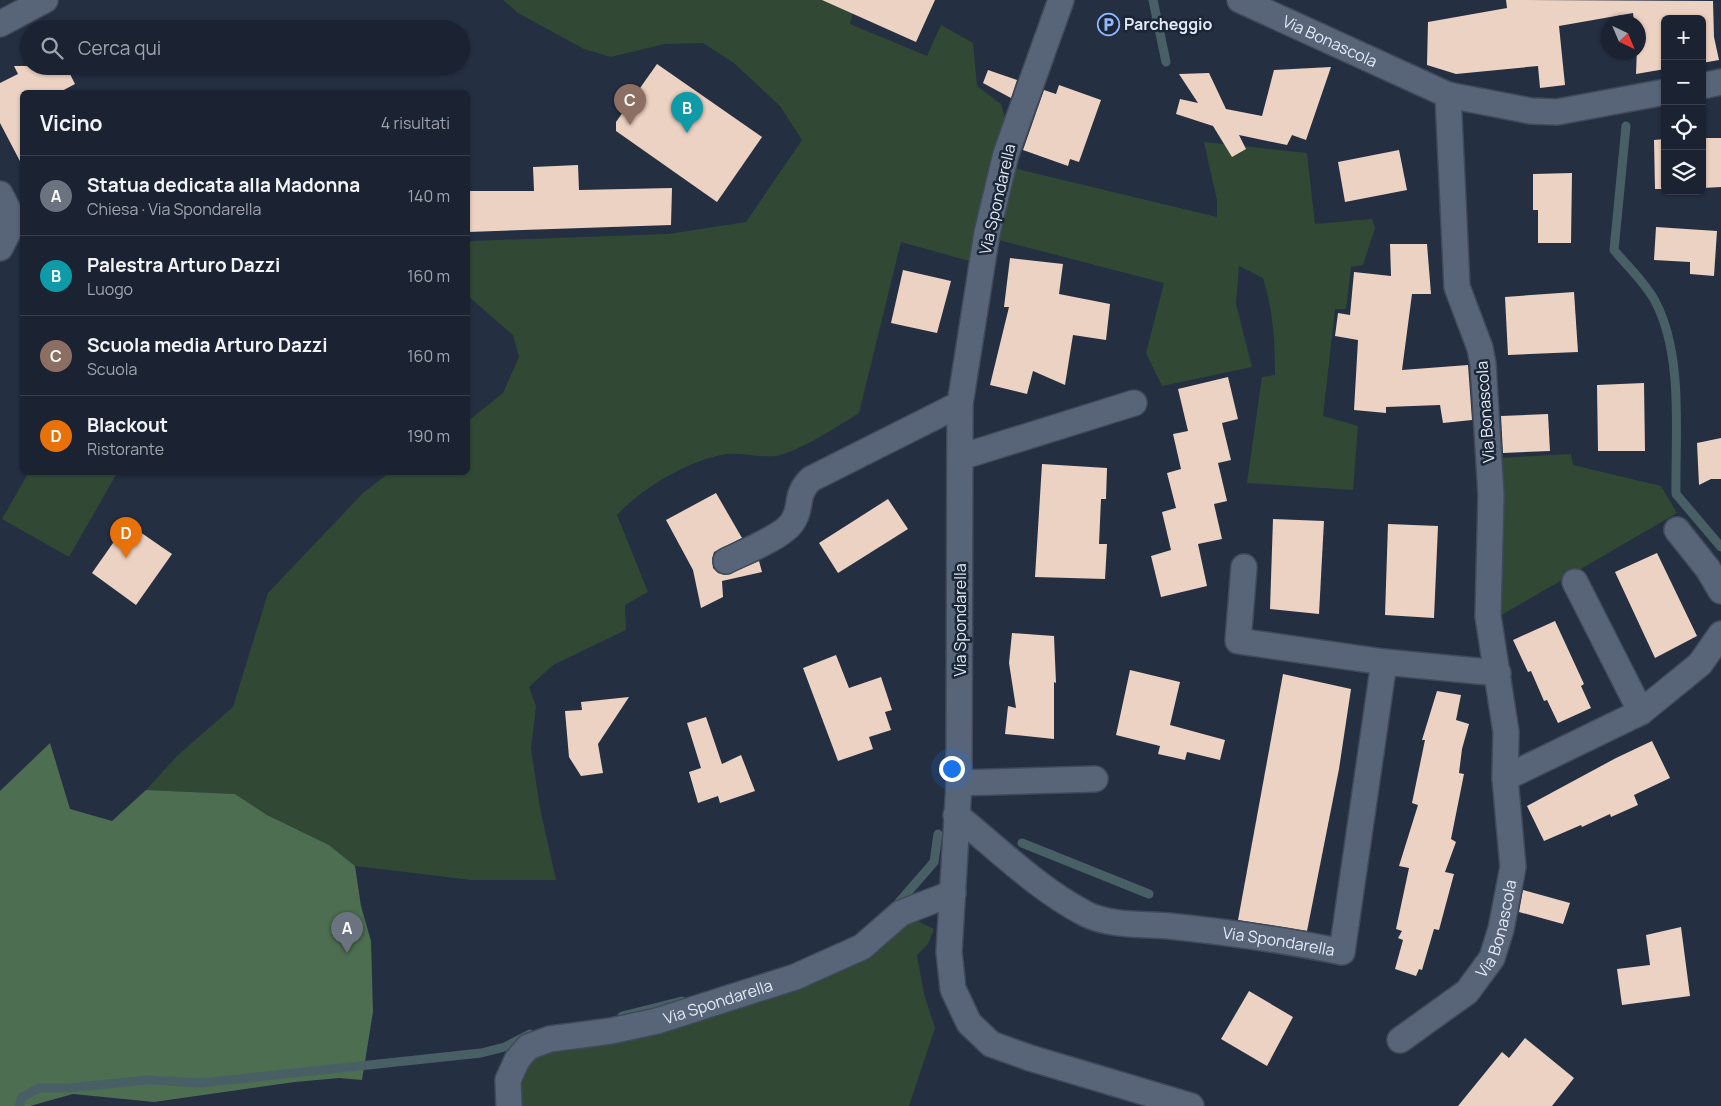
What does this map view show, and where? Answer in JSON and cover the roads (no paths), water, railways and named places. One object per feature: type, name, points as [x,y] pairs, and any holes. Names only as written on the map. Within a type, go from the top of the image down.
[{"type":"street","points":[[0,24],[45,0]]},
{"type":"street","name":"Via Spondarella","points":[[1061,0],[1006,154],[987,233],[960,404],[959,783],[950,952],[953,989],[969,1023],[991,1044],[1165,1103],[1191,1106]]},
{"type":"street","name":"Via Bonascola","points":[[1240,0],[1448,95],[1531,111],[1557,112],[1661,93]]},
{"type":"street","points":[[1706,85],[1721,82]]},
{"type":"street","name":"Via Bonascola","points":[[1400,1040],[1467,992],[1492,958],[1501,929],[1513,867],[1505,778],[1506,732],[1488,616],[1491,494],[1483,364],[1480,348],[1457,287],[1455,272],[1448,95]]},
{"type":"street","points":[[0,194],[14,221],[0,248]]},
{"type":"street","points":[[960,457],[1134,403]]},
{"type":"street","points":[[726,561],[784,531],[794,521],[802,488],[811,479],[960,404]]},
{"type":"street","points":[[1677,530],[1708,569],[1721,591]]},
{"type":"street","points":[[1244,567],[1238,641],[1384,662],[1498,673]]},
{"type":"street","points":[[1575,582],[1641,712]]},
{"type":"street","points":[[1505,778],[1641,712],[1700,664],[1721,634]]},
{"type":"street","name":"Via Spondarella","points":[[956,815],[1042,886],[1088,915],[1110,921],[1179,928],[1342,952],[1384,662]]},
{"type":"street","points":[[959,783],[1095,779]]},
{"type":"street","name":"Via Spondarella","points":[[509,1106],[508,1080],[518,1060],[528,1047],[550,1039],[611,1032],[657,1021],[795,977],[862,947],[901,913],[953,893]]},
{"type":"waterway","points":[[1153,0],[1166,62]]},
{"type":"waterway","points":[[1626,126],[1614,250],[1651,294],[1664,323],[1670,346],[1676,396],[1676,494],[1721,547]]},
{"type":"waterway","points":[[894,908],[934,862],[938,834]]},
{"type":"waterway","points":[[1022,843],[1149,894]]},
{"type":"waterway","points":[[622,1016],[682,1001]]},
{"type":"waterway","points":[[19,1106],[22,1097],[39,1088],[67,1088],[148,1080],[201,1083],[481,1053],[505,1047],[530,1034]]},
{"type":"place","name":"Parcheggio","points":[[1108,24]]},
{"type":"place","name":"Scuola media Arturo Dazzi","points":[[630,125]]},
{"type":"place","name":"Palestra Arturo Dazzi","points":[[687,133]]},
{"type":"place","name":"Blackout","points":[[126,558]]},
{"type":"place","name":"Statua dedicata alla Madonna","points":[[347,953]]}]
